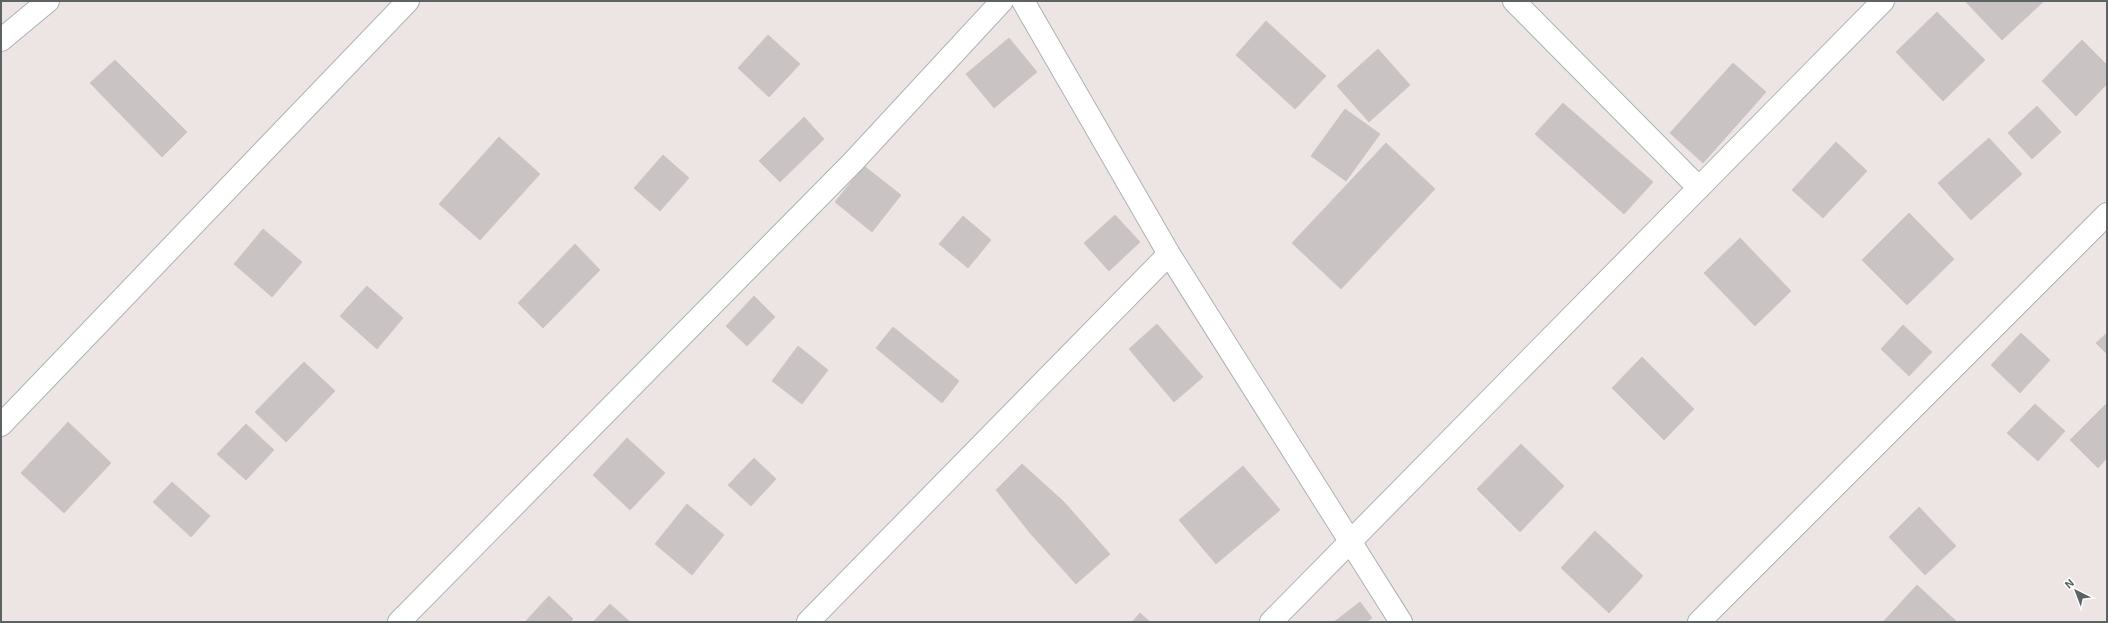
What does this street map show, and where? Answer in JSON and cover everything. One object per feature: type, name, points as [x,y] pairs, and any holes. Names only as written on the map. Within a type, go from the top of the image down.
[{"type":"street","points":[[1,40],[48,1]]},
{"type":"street","points":[[1,425],[408,1]]},
{"type":"street","points":[[399,622],[853,162],[1002,1]]},
{"type":"street","points":[[1023,1],[1168,254],[1401,622]]},
{"type":"street","points":[[1514,1],[1698,188]]},
{"type":"street","points":[[1271,622],[1883,1]]},
{"type":"street","points":[[1699,622],[2107,214]]},
{"type":"street","points":[[808,622],[1168,254]]},
{"type":"building","points":[[1965,1],[2044,1],[2002,40]]},
{"type":"building","points":[[1937,12],[1985,60],[1943,101],[1896,52]]},
{"type":"building","points":[[1266,21],[1326,76],[1295,109],[1236,55]]},
{"type":"building","points":[[768,35],[800,64],[769,97],[738,68]]},
{"type":"building","points":[[1009,38],[1037,72],[994,108],[966,74]]},
{"type":"building","points":[[2082,40],[2107,65],[2107,84],[2076,116],[2042,81]]},
{"type":"building","points":[[1378,49],[1410,85],[1369,122],[1337,86]]},
{"type":"building","points":[[115,60],[187,132],[162,157],[90,83]]},
{"type":"building","points":[[1733,63],[1766,92],[1703,163],[1670,133]]},
{"type":"building","points":[[1563,103],[1653,182],[1624,214],[1535,134]]},
{"type":"building","points":[[2037,106],[2061,132],[2032,159],[2008,133]]},
{"type":"building","points":[[1345,109],[1380,134],[1346,181],[1311,156]]},
{"type":"building","points":[[804,117],[824,139],[780,182],[759,161]]},
{"type":"building","points":[[499,137],[540,174],[480,240],[439,204]]},
{"type":"building","points":[[1989,138],[2022,174],[1971,220],[1938,183]]},
{"type":"building","points":[[1836,142],[1867,171],[1823,218],[1792,190]]},
{"type":"building","points":[[1386,143],[1435,189],[1341,289],[1292,243]]},
{"type":"building","points":[[663,155],[689,178],[660,211],[634,188]]},
{"type":"building","points":[[864,166],[901,195],[872,232],[835,202]]},
{"type":"building","points":[[1909,213],[1954,259],[1907,305],[1862,260]]},
{"type":"building","points":[[1115,215],[1140,242],[1109,271],[1084,243]]},
{"type":"building","points":[[963,216],[991,240],[968,268],[939,244]]},
{"type":"building","points":[[263,229],[302,262],[272,297],[234,264]]},
{"type":"building","points":[[1740,238],[1791,291],[1755,326],[1704,273]]},
{"type":"building","points":[[575,244],[600,270],[543,328],[518,303]]},
{"type":"building","points":[[367,286],[403,318],[377,349],[340,316]]},
{"type":"building","points":[[754,296],[775,317],[747,346],[726,326]]},
{"type":"building","points":[[1157,324],[1203,377],[1174,402],[1129,349]]},
{"type":"building","points":[[1903,325],[1932,352],[1909,376],[1881,349]]},
{"type":"building","points":[[893,327],[959,381],[942,403],[876,348]]},
{"type":"building","points":[[2021,333],[2050,360],[2020,393],[1991,365]]},
{"type":"building","points":[[2107,333],[2107,354],[2096,343]]},
{"type":"building","points":[[798,346],[828,370],[802,404],[772,381]]},
{"type":"building","points":[[1642,357],[1694,409],[1664,440],[1612,388]]},
{"type":"building","points":[[304,362],[335,391],[286,442],[255,412]]},
{"type":"building","points":[[2107,403],[2107,458],[2098,468],[2070,440]]},
{"type":"building","points":[[2035,404],[2065,431],[2038,461],[2007,433]]},
{"type":"building","points":[[68,422],[111,463],[64,513],[21,473]]},
{"type":"building","points":[[246,424],[274,450],[246,480],[217,454]]},
{"type":"building","points":[[627,438],[665,473],[630,510],[593,475]]},
{"type":"building","points":[[1521,444],[1564,486],[1520,532],[1477,489]]},
{"type":"building","points":[[754,458],[776,479],[751,506],[728,485]]},
{"type":"building","points":[[1022,464],[1064,502],[1030,533],[996,490]]},
{"type":"building","points":[[1243,466],[1280,510],[1216,564],[1179,520]]},
{"type":"building","points":[[172,482],[210,516],[191,537],[153,502]]},
{"type":"building","points":[[1064,502],[1110,554],[1076,584],[1030,533]]},
{"type":"building","points":[[687,504],[724,535],[692,575],[655,544]]},
{"type":"building","points":[[1919,507],[1956,546],[1925,575],[1889,537]]},
{"type":"building","points":[[1595,531],[1643,576],[1609,613],[1561,568]]},
{"type":"building","points":[[1917,585],[1957,622],[1883,622]]},
{"type":"building","points":[[549,596],[573,619],[570,622],[525,622]]},
{"type":"building","points":[[1360,602],[1372,618],[1366,622],[1334,622]]},
{"type":"building","points":[[610,604],[630,622],[593,622]]},
{"type":"building","points":[[1140,613],[1150,622],[1132,622]]}]
